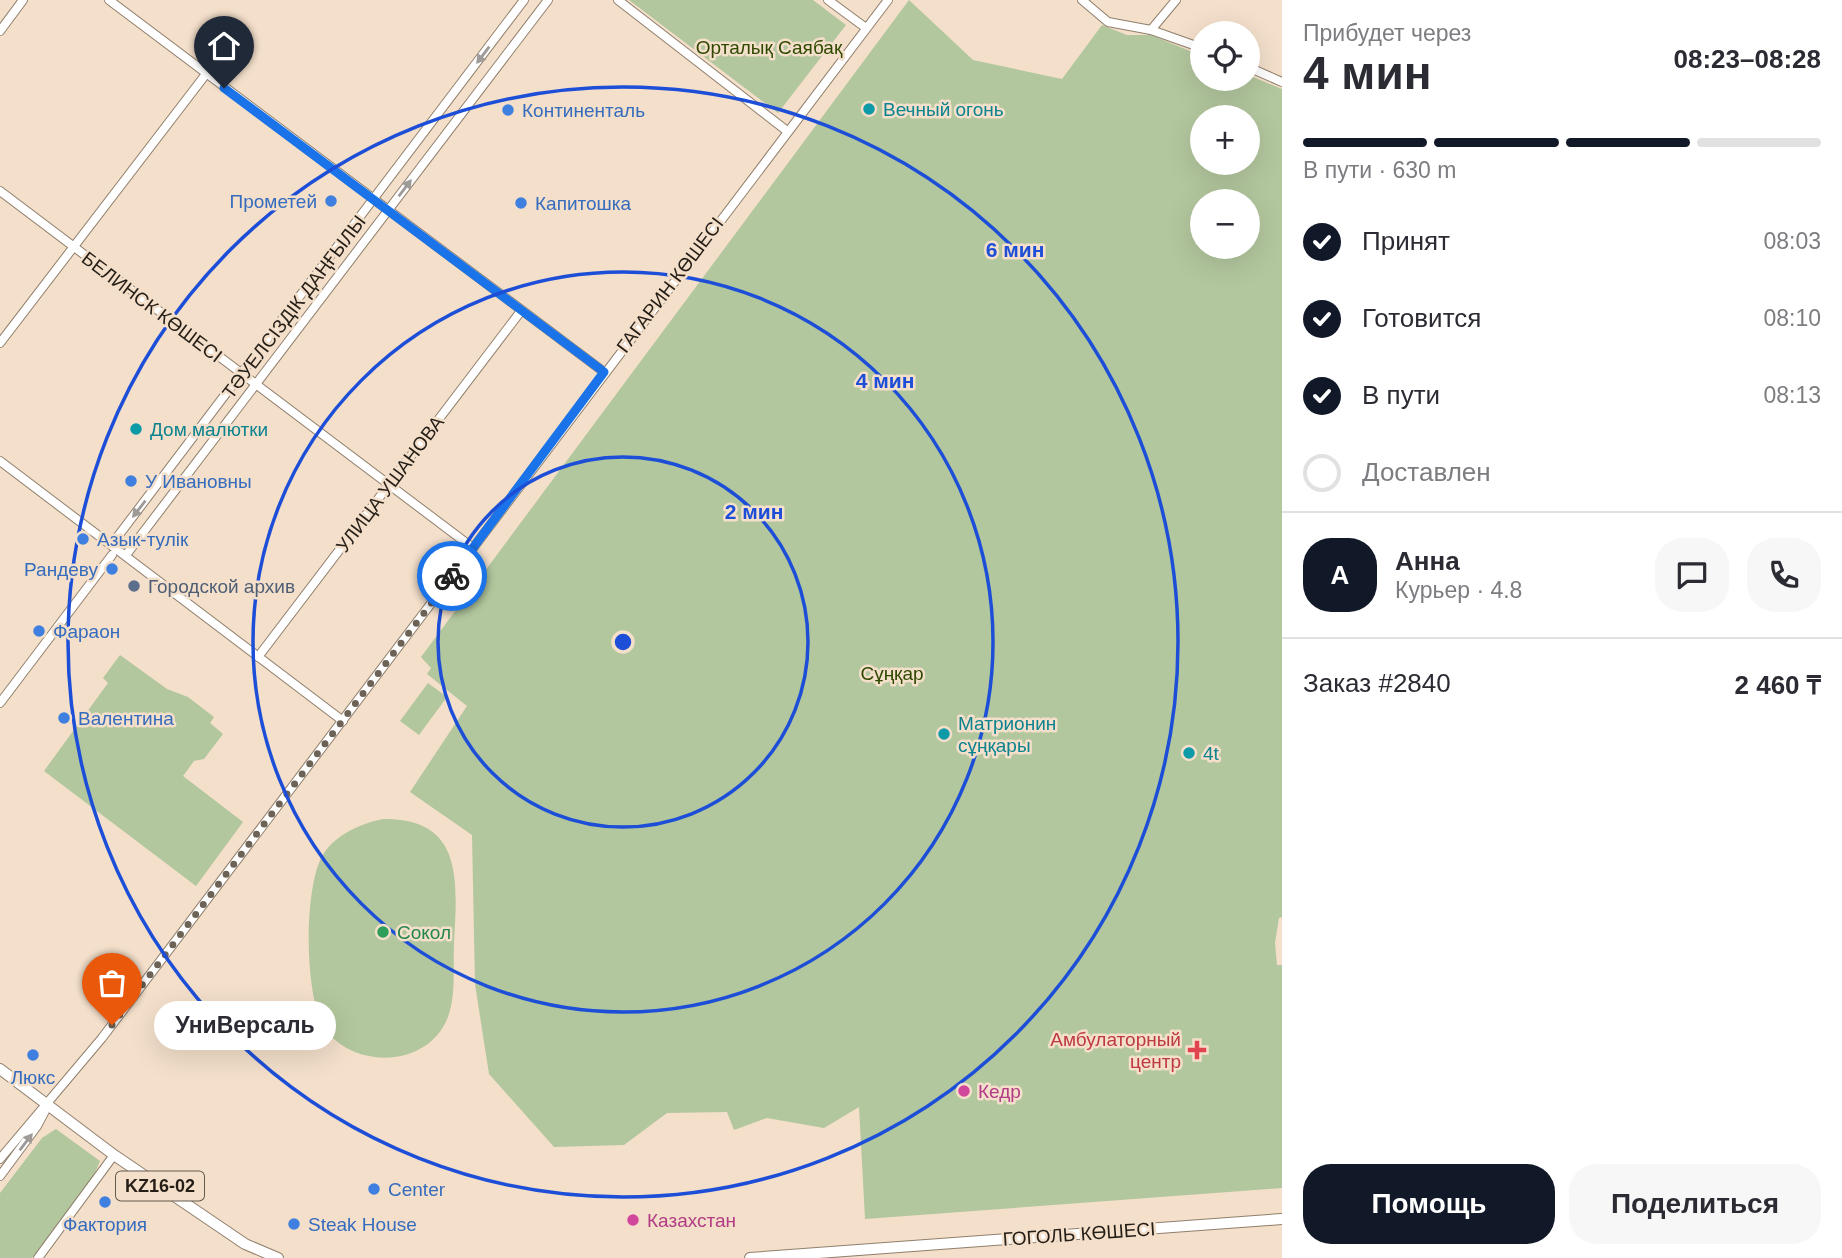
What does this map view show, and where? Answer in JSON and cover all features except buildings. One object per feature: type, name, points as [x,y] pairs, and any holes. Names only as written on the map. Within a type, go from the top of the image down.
[{"type":"main road","points":[[0,1069],[48,1105]]},
{"type":"main road","name":"KZ16-02","points":[[48,1105],[114,1155],[246,1244],[278,1258]]},
{"type":"main road","name":"ГОГОЛЬ КӨШЕСІ","points":[[750,1258],[1282,1219]]},
{"type":"street","points":[[0,31],[23,0]]},
{"type":"street","points":[[109,0],[604,372]]},
{"type":"street","name":"ТӘУЕЛСІЗДІК ДАҢҒЫЛЫ","points":[[112,544],[375,201],[524,0]]},
{"type":"street","name":"ТӘУЕЛСІЗДІК ДАҢҒЫЛЫ","points":[[126,555],[548,0]]},
{"type":"street","points":[[618,0],[788,131]]},
{"type":"street","points":[[828,0],[866,28]]},
{"type":"street","name":"ГАГАРИН КӨШЕСІ","points":[[0,1176],[37,1126],[48,1105],[343,721],[604,372],[888,0]]},
{"type":"street","points":[[1082,0],[1108,22],[1151,30],[1190,44]]},
{"type":"street","points":[[1151,30],[1175,0]]},
{"type":"street","points":[[1260,72],[1282,82]]},
{"type":"street","points":[[0,343],[206,74]]},
{"type":"street","name":"БЕЛИНСК КӨШЕСІ","points":[[0,191],[473,548]]},
{"type":"street","name":"УЛИЦА УШАНОВА","points":[[258,657],[521,311]]},
{"type":"street","points":[[0,326],[8,332]]},
{"type":"street","points":[[0,461],[343,721]]},
{"type":"street","points":[[0,703],[112,555]]},
{"type":"street","name":"ГАГАРИН КӨШЕСІ","points":[[0,1159],[30,1121],[48,1105]]},
{"type":"street","points":[[38,1258],[114,1155]]},
{"type":"green space","name":"Орталық Саябақ","points":[[629,0],[813,0],[846,25],[778,113]]},
{"type":"green space","name":"Сұңқар","points":[[909,0],[973,60],[1062,79],[1102,25],[1127,35],[1151,35],[1190,51],[1190,91],[1260,91],[1260,80],[1282,89],[1282,917],[1279,918],[1275,943],[1277,965],[1282,965],[1282,1188],[865,1219],[859,1107],[824,1128],[767,1118],[734,1130],[727,1112],[667,1113],[624,1145],[554,1147],[489,1074],[475,984],[472,835],[410,792],[467,706],[427,674],[431,668],[421,657]]},
{"type":"green space","points":[[120,655],[167,689],[188,697],[214,717],[210,723],[223,734],[204,759],[194,761],[183,776],[243,822],[196,886],[44,771],[108,683],[103,678]]},
{"type":"green space","points":[[428,683],[447,697],[419,735],[400,721]]},
{"type":"green space","name":"Сокол","points":[[383,819],[410,822],[429,830],[442,842],[450,858],[456,898],[453,990],[448,1017],[439,1033],[426,1045],[393,1057],[358,1053],[342,1045],[328,1033],[320,1019],[310,972],[309,916],[312,890],[324,853],[335,840],[350,831]]},
{"type":"green space","points":[[56,1129],[100,1161],[92,1180],[32,1258],[0,1258],[0,1193],[42,1138]]},
{"type":"way so far","points":[[112,1025],[452,576]]},
{"type":"place","name":"Вечный огонь","points":[[869,109]]},
{"type":"place","name":"Континенталь","points":[[508,110]]},
{"type":"place","name":"Прометей","points":[[331,201]]},
{"type":"place","name":"Капитошка","points":[[521,203]]},
{"type":"place","name":"Дом малютки","points":[[136,429]]},
{"type":"place","name":"У Ивановны","points":[[131,481]]},
{"type":"place","name":"Азык-тулiк","points":[[83,539]]},
{"type":"place","name":"Рандеву","points":[[112,569]]},
{"type":"place","name":"Городской архив","points":[[134,586]]},
{"type":"place","name":"Фараон","points":[[39,631]]},
{"type":"place","name":"Валентина","points":[[64,718]]},
{"type":"place","name":"Матрионин сұңқары","points":[[944,734]]},
{"type":"place","name":"4t","points":[[1189,753]]},
{"type":"place","name":"Сокол","points":[[383,932]]},
{"type":"place","name":"УниВерсаль","points":[[112,1025]]},
{"type":"place","name":"Амбулаторный центр","points":[[1197,1050]]},
{"type":"place","name":"Люкс","points":[[33,1055]]},
{"type":"place","name":"Кедр","points":[[964,1091]]},
{"type":"place","name":"Center","points":[[374,1189]]},
{"type":"place","name":"Фактория","points":[[105,1202]]},
{"type":"place","name":"Казахстан","points":[[633,1220]]},
{"type":"place","name":"Steak House","points":[[294,1224]]},
{"type":"route","points":[[224,88],[604,372],[452,576]]}]
